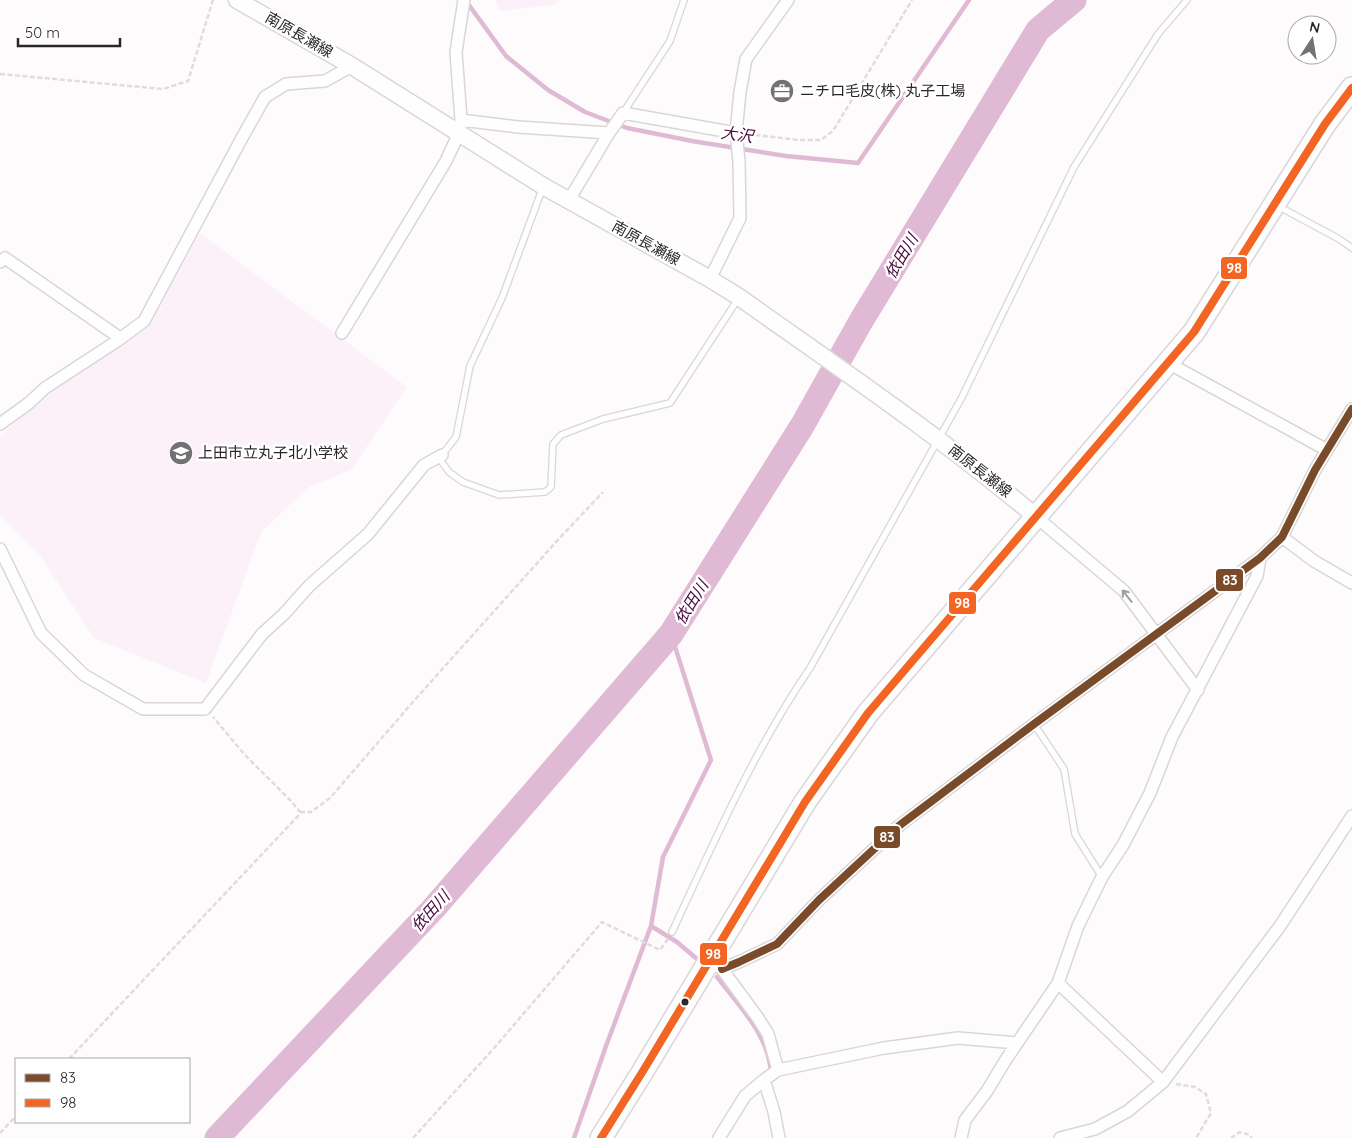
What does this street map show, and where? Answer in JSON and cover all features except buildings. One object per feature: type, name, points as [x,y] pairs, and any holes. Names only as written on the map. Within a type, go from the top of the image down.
[{"type":"highway","points":[[601,1138],[716,965],[805,802],[868,712],[1194,332],[1325,124],[1352,88]]},
{"type":"main road","name":"南原長瀬線","points":[[238,0],[460,127],[543,186],[740,297],[940,440],[989,477],[1035,516]]},
{"type":"street","points":[[342,333],[446,161],[460,127],[456,52],[464,0]]},
{"type":"street","points":[[710,279],[740,218],[739,160],[736,133],[740,92],[746,59],[788,0]]},
{"type":"street","points":[[0,424],[29,403],[45,388],[144,321],[265,97],[286,84],[325,81],[352,66]]},
{"type":"street","points":[[569,200],[623,112],[736,133]]},
{"type":"street","points":[[460,127],[518,126],[609,133]]},
{"type":"street","points":[[0,262],[5,258],[120,338]]},
{"type":"street","points":[[1168,364],[1327,450]]},
{"type":"street","points":[[716,965],[739,962],[777,944],[819,900],[900,825],[1260,558],[1282,537],[1315,470],[1352,409]]},
{"type":"street","points":[[0,549],[41,633],[84,675],[143,709],[205,709],[262,634],[284,614],[308,586],[368,534],[424,465],[442,455]]},
{"type":"street","points":[[1035,516],[1124,591],[1198,690]]},
{"type":"street","points":[[1282,537],[1314,561],[1352,583]]},
{"type":"street","points":[[961,1138],[965,1120],[987,1091],[1017,1042],[1058,982],[1078,926],[1102,877],[1123,846],[1150,793],[1172,737],[1257,576],[1260,558]]},
{"type":"street","points":[[1060,1138],[1095,1129],[1128,1111],[1163,1082],[1280,926],[1352,816]]},
{"type":"street","points":[[716,965],[758,1018],[768,1034],[778,1070]]},
{"type":"street","points":[[1058,982],[1163,1082]]},
{"type":"street","points":[[720,1138],[745,1096],[778,1070],[884,1048],[958,1038],[1017,1042]]},
{"type":"street","points":[[764,1080],[774,1112],[779,1138]]},
{"type":"lane","points":[[623,112],[670,40],[684,0]]},
{"type":"lane","points":[[672,932],[739,789],[790,698],[815,660],[911,486],[940,440],[1074,167],[1158,34],[1186,0]]},
{"type":"lane","points":[[543,186],[502,298],[470,366],[456,437],[442,455],[441,461],[449,472],[463,482],[499,494],[545,492],[551,487],[553,444],[560,435],[603,420],[670,403],[732,312],[740,297]]},
{"type":"lane","points":[[1274,203],[1352,248]]},
{"type":"lane","points":[[1034,724],[1064,769],[1075,834],[1102,877]]},
{"type":"path","points":[[0,74],[164,89],[188,81],[213,0]]},
{"type":"path","points":[[736,133],[798,140],[821,140],[833,131],[912,0]]},
{"type":"path","points":[[300,812],[311,812],[330,798],[412,703],[603,492]]},
{"type":"path","points":[[205,709],[245,755],[300,812]]},
{"type":"path","points":[[70,1058],[299,816],[300,812]]},
{"type":"path","points":[[413,1138],[495,1047],[602,922],[660,950],[666,941]]},
{"type":"path","points":[[1163,1082],[1195,1087],[1206,1094],[1211,1113],[1196,1138]]},
{"type":"path","points":[[0,1133],[15,1117]]},
{"type":"path","points":[[1231,1138],[1240,1132],[1250,1135],[1252,1138]]},
{"type":"shaded area","points":[[495,0],[560,0],[553,5],[500,11]]},
{"type":"shaded area","name":"上田市立丸子北小学校","points":[[200,233],[407,387],[351,470],[309,487],[261,532],[206,683],[94,638],[39,554],[0,515],[0,436],[47,394],[150,325]]},
{"type":"waterway","name":"大沢","points":[[466,1],[506,56],[548,90],[585,112],[627,128],[692,141],[786,156],[858,163],[969,0]]},
{"type":"waterway","name":"依田川","points":[[217,1138],[433,909],[671,634],[802,426],[861,321],[1038,30],[1074,0]]},
{"type":"waterway","points":[[574,1138],[651,926],[663,857],[711,760],[671,634]]},
{"type":"waterway","points":[[651,926],[677,942],[697,959]]},
{"type":"waterway","points":[[717,977],[759,1034],[765,1046],[771,1073]]},
{"type":"transit line","name":"98","points":[[601,1138],[805,802],[868,713],[1194,332],[1325,124],[1352,88]]},
{"type":"transit line","name":"83","points":[[722,969],[777,944],[819,900],[900,825],[1260,558],[1282,537],[1315,470],[1352,409]]},
{"type":"place","name":"ニチロ毛皮(株) 丸子工場","points":[[782,91]]},
{"type":"place","name":"上田市立丸子北小学校","points":[[181,453]]}]
